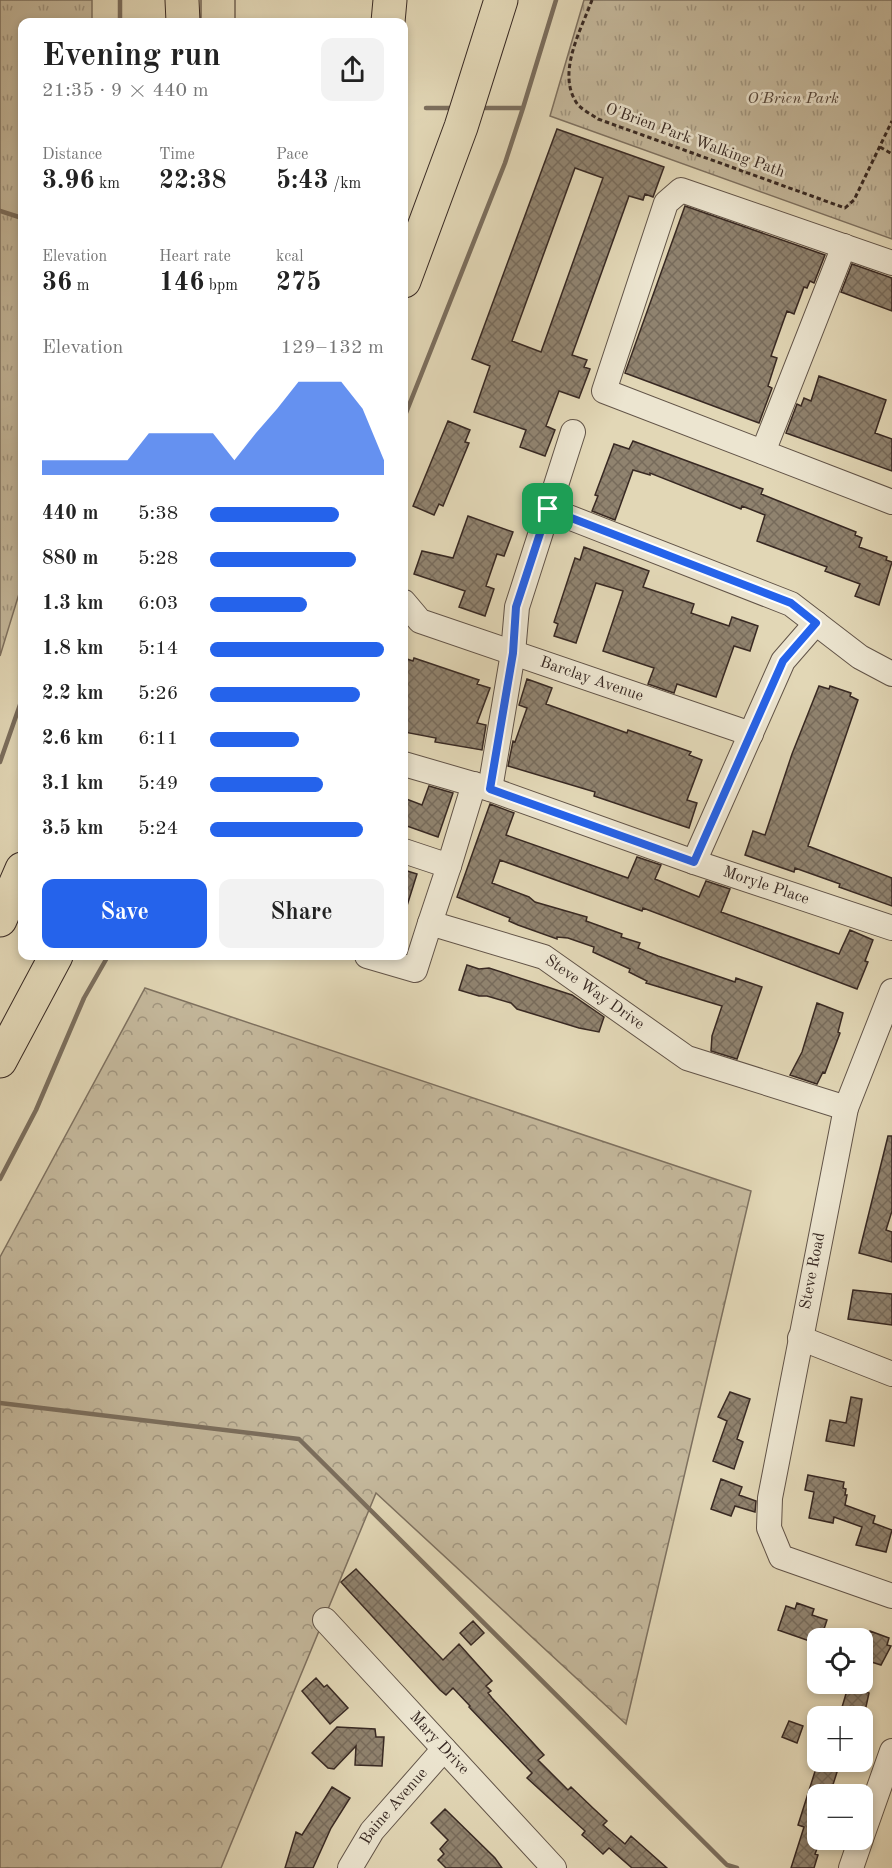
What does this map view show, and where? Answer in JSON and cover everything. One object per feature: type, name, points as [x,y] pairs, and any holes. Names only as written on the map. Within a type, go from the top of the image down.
[{"type":"highway","points":[[182,0],[183,18]]},
{"type":"highway","points":[[218,0],[218,18]]},
{"type":"highway","points":[[388,18],[390,0]]},
{"type":"highway","points":[[408,270],[455,147],[501,0]]},
{"type":"highway","points":[[0,920],[18,878]]},
{"type":"highway","points":[[0,1061],[54,960]]},
{"type":"street","points":[[892,263],[681,190],[666,203],[604,391],[892,502]]},
{"type":"street","points":[[762,452],[844,246]]},
{"type":"street","points":[[381,960],[415,970],[449,866],[482,787],[513,653],[516,607],[573,432]]},
{"type":"street","points":[[548,509],[791,603],[860,657],[892,674]]},
{"type":"street","name":"Barclay Avenue","points":[[408,607],[420,621],[751,734]]},
{"type":"street","points":[[694,862],[783,661],[816,623]]},
{"type":"street","name":"Moryle Place","points":[[408,765],[482,787],[694,862],[892,928]]},
{"type":"street","points":[[408,852],[449,866]]},
{"type":"street","name":"Steve Way Drive","points":[[430,923],[544,957],[687,1058],[846,1108]]},
{"type":"street","name":"Steve Road","points":[[892,991],[846,1108],[770,1498],[769,1528],[781,1557],[892,1596]]},
{"type":"street","points":[[800,1338],[892,1374]]},
{"type":"street","name":"Mary Drive","points":[[325,1620],[554,1868]]},
{"type":"street","name":"Baine Avenue","points":[[350,1868],[372,1831],[444,1749]]},
{"type":"street","points":[[873,1806],[892,1751]]},
{"type":"street","points":[[851,1868],[858,1850]]},
{"type":"path","name":"O'Brien Park Walking Path","points":[[592,0],[572,57],[567,83],[577,104],[598,119],[845,208],[854,200],[892,121]]},
{"type":"path","points":[[880,147],[892,154]]},
{"type":"green space","points":[[0,0],[92,0],[92,18],[18,18],[18,597],[0,656]]},
{"type":"green space","name":"O'Brien Park","points":[[584,0],[892,0],[892,239],[550,116]]},
{"type":"green space","points":[[145,988],[751,1191],[626,1724],[376,1493],[221,1868],[0,1868],[0,1257]]},
{"type":"building","points":[[557,129],[664,167],[653,197],[645,194],[643,200],[629,196],[572,355],[587,360],[584,367],[590,369],[579,398],[559,391],[546,426],[555,430],[545,456],[520,447],[526,430],[474,412],[490,366],[472,359]],"holes":[[[575,168],[603,178],[541,352],[512,341]]]},
{"type":"building","points":[[685,206],[825,255],[814,283],[810,281],[807,288],[804,287],[794,314],[787,311],[771,356],[777,358],[768,386],[772,388],[759,423],[625,373]]},
{"type":"building","points":[[852,264],[892,278],[892,311],[841,292]]},
{"type":"building","points":[[819,376],[886,400],[875,433],[892,439],[892,471],[786,433],[797,404],[801,406],[804,398],[811,401]]},
{"type":"building","points":[[448,421],[470,430],[465,442],[469,443],[443,506],[439,504],[434,515],[413,506]]},
{"type":"building","points":[[633,441],[763,489],[761,494],[856,532],[855,535],[862,538],[859,547],[887,557],[886,560],[892,562],[879,605],[855,596],[860,584],[825,571],[827,567],[757,541],[765,515],[742,506],[741,509],[650,473],[650,475],[633,470],[615,520],[592,511],[598,496],[595,495],[614,444],[629,449]]},
{"type":"building","points":[[468,516],[513,532],[504,556],[497,554],[486,586],[494,589],[485,616],[459,607],[465,591],[414,574],[422,551],[453,558]]},
{"type":"building","points":[[584,547],[649,571],[643,587],[694,604],[691,613],[729,626],[732,617],[758,626],[750,651],[734,646],[716,697],[677,684],[674,693],[648,684],[654,668],[603,651],[623,591],[596,583],[576,643],[554,636],[558,624],[554,622],[575,558],[580,560]]},
{"type":"building","points":[[414,658],[479,680],[477,684],[490,688],[477,723],[486,725],[482,750],[435,742],[436,738],[408,733],[408,659],[413,661]]},
{"type":"building","points":[[527,679],[552,688],[546,704],[627,733],[628,730],[691,752],[689,755],[702,760],[687,800],[697,803],[689,828],[594,796],[595,792],[508,766],[513,741],[515,742],[527,708],[519,705]]},
{"type":"building","points":[[819,686],[829,689],[830,686],[851,693],[850,696],[858,700],[808,846],[892,878],[892,906],[795,868],[794,872],[745,855],[753,831],[765,835],[792,754]]},
{"type":"building","points":[[429,786],[453,793],[438,837],[408,826],[408,800],[422,805]]},
{"type":"building","points":[[490,804],[514,813],[506,835],[628,878],[637,857],[661,865],[655,879],[699,897],[706,881],[730,889],[721,912],[839,954],[850,930],[873,940],[865,961],[868,962],[857,989],[643,908],[642,911],[500,860],[492,883],[529,897],[535,902],[587,917],[586,921],[622,934],[621,937],[640,943],[638,948],[658,956],[735,982],[736,978],[762,987],[737,1059],[711,1051],[712,1036],[722,1006],[646,983],[647,981],[629,972],[630,969],[593,952],[594,947],[568,938],[557,937],[557,939],[518,925],[509,921],[510,918],[457,897]]},
{"type":"building","points":[[408,871],[417,874],[408,903]]},
{"type":"building","points":[[467,965],[479,969],[489,968],[572,995],[604,1017],[599,1032],[517,1009],[511,1003],[459,990]]},
{"type":"building","points":[[817,1003],[843,1013],[838,1032],[840,1033],[825,1073],[823,1072],[817,1084],[790,1075],[802,1052]]},
{"type":"building","points":[[888,1136],[892,1136],[892,1211],[886,1230],[892,1232],[892,1262],[859,1253]]},
{"type":"building","points":[[853,1290],[892,1294],[892,1325],[848,1319]]},
{"type":"building","points":[[730,1392],[750,1399],[737,1439],[743,1442],[734,1469],[713,1461],[727,1421],[718,1417]]},
{"type":"building","points":[[851,1397],[862,1399],[854,1446],[826,1441],[830,1420],[846,1423]]},
{"type":"building","points":[[808,1475],[844,1482],[843,1488],[846,1489],[845,1495],[847,1495],[845,1505],[875,1516],[873,1523],[892,1530],[886,1552],[856,1545],[862,1527],[834,1517],[833,1523],[809,1518],[814,1492],[805,1490]]},
{"type":"building","points":[[721,1479],[742,1487],[739,1495],[756,1501],[755,1512],[735,1506],[731,1516],[711,1509]]},
{"type":"building","points":[[356,1569],[443,1660],[459,1644],[492,1681],[486,1686],[491,1691],[488,1693],[544,1755],[538,1760],[568,1790],[571,1787],[607,1821],[603,1825],[625,1844],[631,1836],[667,1868],[632,1868],[609,1848],[603,1854],[582,1835],[585,1831],[527,1778],[532,1773],[453,1688],[446,1695],[440,1690],[341,1582]]},
{"type":"building","points":[[797,1603],[814,1609],[812,1615],[827,1620],[824,1628],[807,1628],[807,1640],[778,1630],[786,1606],[795,1609]]},
{"type":"building","points":[[473,1621],[484,1633],[471,1645],[460,1633]]},
{"type":"building","points":[[873,1632],[889,1638],[887,1645],[891,1646],[881,1665],[873,1662]]},
{"type":"building","points":[[316,1678],[324,1687],[327,1685],[348,1708],[330,1724],[302,1691]]},
{"type":"building","points":[[846,1694],[869,1694],[866,1706],[842,1706]]},
{"type":"building","points":[[789,1721],[803,1726],[797,1743],[782,1737]]},
{"type":"building","points":[[337,1727],[375,1729],[376,1737],[384,1737],[382,1766],[355,1765],[356,1746],[334,1769],[328,1768],[312,1753]]},
{"type":"building","points":[[815,1772],[837,1772],[833,1784],[811,1784]]},
{"type":"building","points":[[332,1787],[350,1798],[331,1828],[313,1868],[285,1868],[296,1832],[302,1835]]},
{"type":"building","points":[[807,1797],[807,1850],[816,1850],[815,1854],[818,1855],[814,1868],[791,1868],[804,1827],[798,1825]]},
{"type":"building","points":[[445,1809],[495,1858],[502,1868],[446,1868],[438,1860],[444,1854],[440,1849],[448,1840],[431,1823]]},
{"type":"waterway","points":[[120,0],[120,18]]},
{"type":"waterway","points":[[523,108],[556,0]]},
{"type":"waterway","points":[[426,108],[450,108]]},
{"type":"waterway","points":[[408,408],[505,163],[523,108],[485,108]]},
{"type":"waterway","points":[[0,211],[18,217]]},
{"type":"waterway","points":[[0,762],[18,710]]},
{"type":"waterway","points":[[0,1179],[36,1110],[84,998],[106,960]]},
{"type":"waterway","points":[[0,1403],[299,1439],[727,1865],[737,1868]]},
{"type":"route","points":[[548,509],[791,603],[816,623],[783,661],[694,862],[490,789],[496,766],[513,653],[516,607],[548,509]]}]
